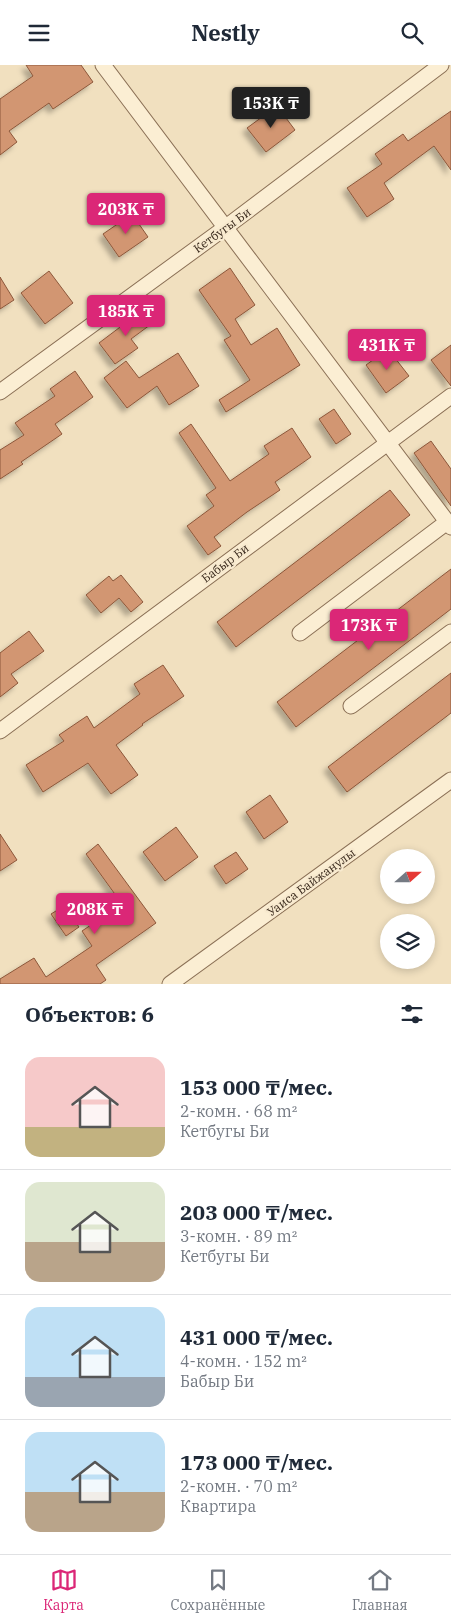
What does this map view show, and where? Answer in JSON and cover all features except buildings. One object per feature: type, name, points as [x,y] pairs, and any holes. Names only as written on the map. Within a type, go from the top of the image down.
[{"type":"street","points":[[104,65],[449,524],[300,633]]},
{"type":"street","name":"Кетбугы Би","points":[[0,392],[226,227],[441,65]]},
{"type":"street","name":"Бабыр Би","points":[[0,731],[451,396]]},
{"type":"street","points":[[351,707],[451,632]]},
{"type":"street","name":"Уаиса Байжанулы","points":[[170,984],[451,780]]}]
